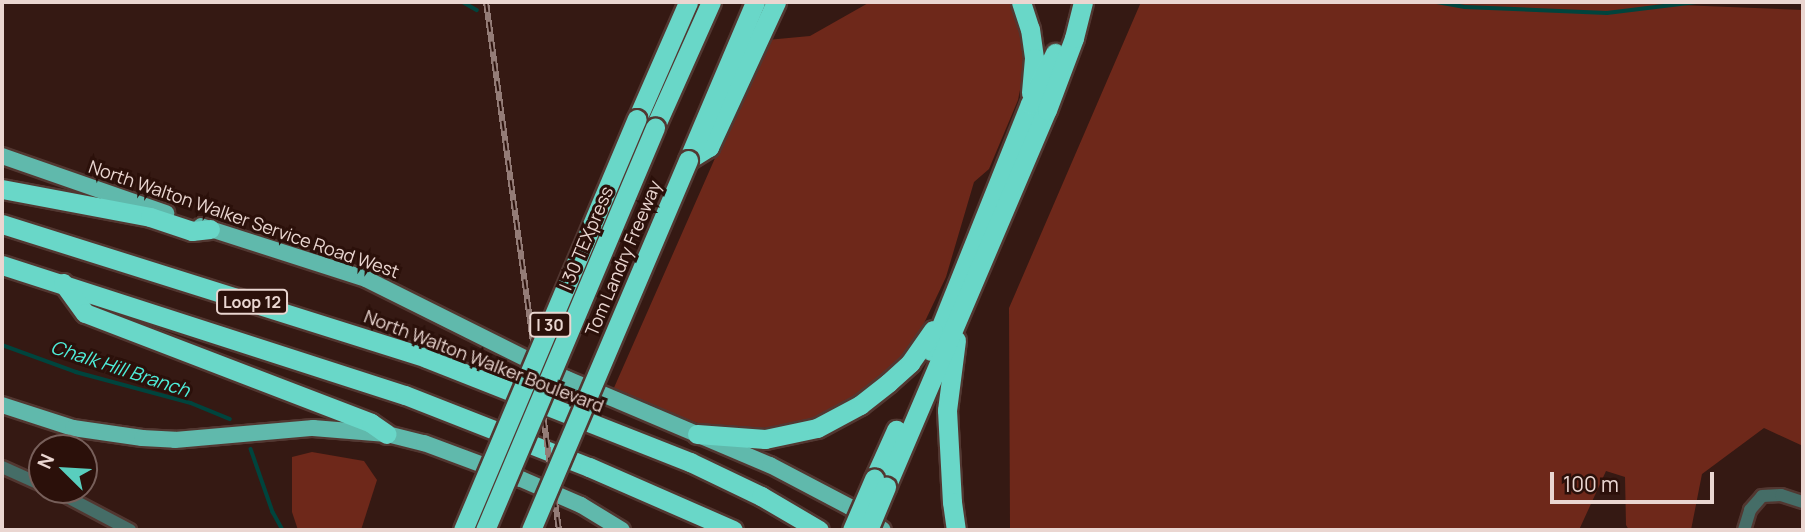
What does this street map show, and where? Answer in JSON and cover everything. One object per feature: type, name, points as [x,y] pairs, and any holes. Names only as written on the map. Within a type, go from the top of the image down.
[{"type":"highway","name":"I 30","points":[[463,530],[688,2]]},
{"type":"highway","name":"I 30 TEXpress","points":[[485,530],[655,127],[711,2]]},
{"type":"highway","name":"Tom Landry Freeway","points":[[531,530],[697,150],[755,2]]},
{"type":"highway","points":[[697,150],[776,2]]},
{"type":"highway","points":[[1021,2],[1030,29],[1038,107]]},
{"type":"highway","points":[[1038,107],[1071,2]]},
{"type":"highway","points":[[852,530],[880,483],[940,354],[952,315],[1038,107],[1074,38],[1083,2]]},
{"type":"highway","points":[[1038,107],[1097,2]]},
{"type":"highway","points":[[2,189],[150,218],[192,231],[210,229]]},
{"type":"highway","name":"North Walton Walker Boulevard","points":[[2,224],[426,358],[690,462],[761,496],[819,530]]},
{"type":"highway","name":"Loop 12","points":[[2,265],[405,395],[601,472],[733,530]]},
{"type":"highway","points":[[63,283],[85,313],[371,423],[387,434]]},
{"type":"highway","points":[[697,434],[765,439],[817,428],[836,420],[860,405],[910,363],[952,315]]},
{"type":"highway","points":[[952,315],[947,410],[956,530]]},
{"type":"highway","points":[[868,530],[880,483]]},
{"type":"main road","name":"North Walton Walker Service Road West","points":[[2,156],[210,229],[366,279],[567,379],[810,485],[884,530]]},
{"type":"main road","points":[[2,405],[73,428],[142,438],[175,440],[313,428],[387,434],[424,443],[521,479],[581,505],[622,530]]},
{"type":"street","points":[[2,467],[28,479]]},
{"type":"street","points":[[1744,530],[1750,510],[1762,496],[1781,495],[1803,502]]},
{"type":"street","points":[[81,504],[130,530]]},
{"type":"shaded area","points":[[870,2],[1013,2],[1020,21],[1026,60],[1018,100],[989,169],[974,182],[946,277],[918,336],[898,362],[860,394],[816,417],[784,426],[750,429],[700,424],[613,390],[767,40],[810,36]]},
{"type":"shaded area","points":[[1141,2],[1604,2],[1803,10],[1803,446],[1764,428],[1702,474],[1691,530],[1629,530],[1626,525],[1625,477],[1606,471],[1579,530],[1010,530],[1009,308]]},
{"type":"shaded area","points":[[312,452],[364,461],[377,480],[361,530],[298,530],[292,512],[292,457]]},
{"type":"waterway","name":"Chalk Hill Branch","points":[[463,2],[477,10]]},
{"type":"waterway","name":"Chalk Hill Branch","points":[[1437,2],[1465,7],[1607,13],[1696,2]]},
{"type":"waterway","name":"Chalk Hill Branch","points":[[2,345],[76,372],[191,403],[230,419]]},
{"type":"waterway","name":"Chalk Hill Branch","points":[[251,449],[273,512],[283,530]]},
{"type":"railway","points":[[486,2],[559,530]]}]
